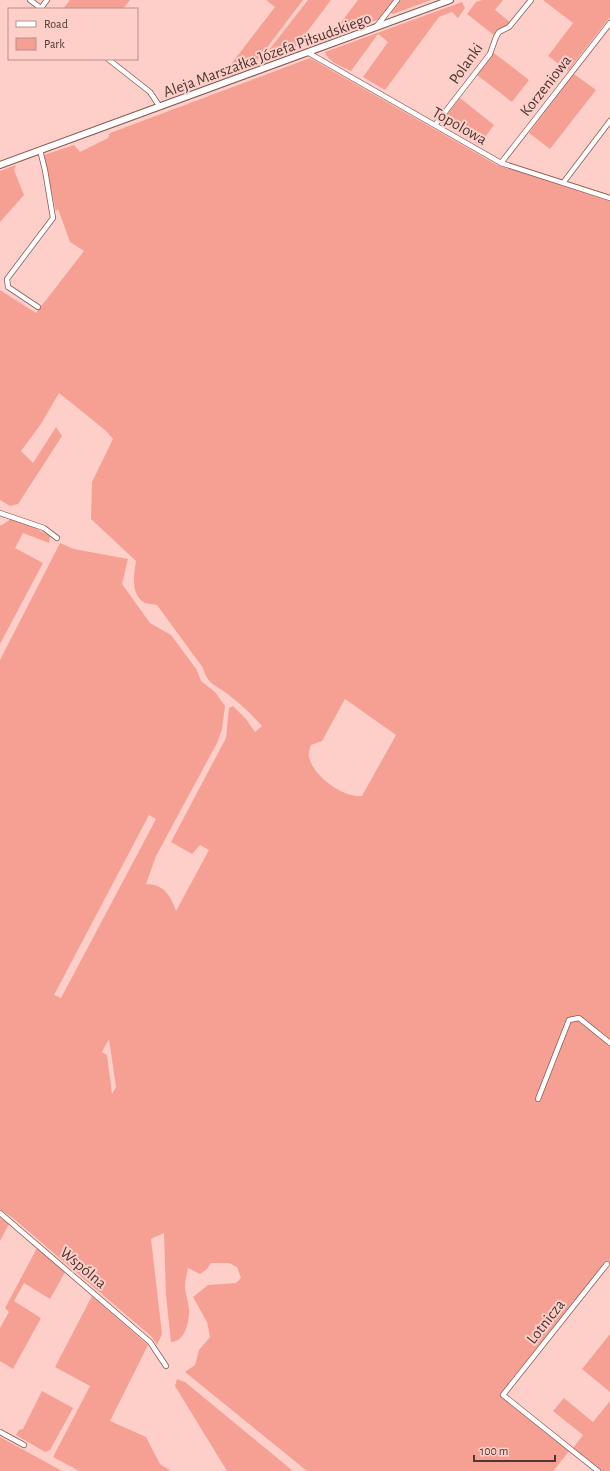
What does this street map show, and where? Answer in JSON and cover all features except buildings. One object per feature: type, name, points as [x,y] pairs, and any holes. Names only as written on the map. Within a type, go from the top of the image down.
[{"type":"main road","name":"Aleja Marszałka Józefa Piłsudskiego","points":[[0,165],[450,0]]},
{"type":"street","points":[[30,0],[42,8],[47,0]]},
{"type":"street","points":[[376,27],[396,0]]},
{"type":"street","name":"Polanki","points":[[435,125],[490,54],[499,32],[509,27],[531,0]]},
{"type":"street","name":"Korzeniowa","points":[[501,163],[610,23]]},
{"type":"street","name":"Topolowa","points":[[307,52],[501,163],[610,198]]},
{"type":"street","points":[[109,60],[150,92],[160,107]]},
{"type":"street","points":[[563,183],[610,121]]},
{"type":"street","points":[[38,307],[8,287],[7,279],[53,218],[40,150]]},
{"type":"street","points":[[0,513],[38,526],[57,538]]},
{"type":"street","points":[[538,1099],[567,1022],[572,1018],[579,1018],[610,1043]]},
{"type":"street","name":"Wspólna","points":[[0,1213],[150,1342],[166,1366]]},
{"type":"street","name":"Lotnicza","points":[[598,1471],[503,1395],[607,1264]]},
{"type":"street","points":[[0,1432],[24,1445]]},
{"type":"green space","points":[[70,0],[130,0],[124,8],[64,8]]},
{"type":"green space","points":[[266,0],[303,0],[253,66],[221,77],[275,7]]},
{"type":"green space","points":[[308,0],[331,0],[294,49],[258,64]]},
{"type":"green space","points":[[358,0],[394,0],[380,19],[330,37]]},
{"type":"green space","points":[[399,0],[431,0],[393,14],[390,12]]},
{"type":"green space","points":[[482,0],[503,0],[495,10],[510,22],[495,36],[467,14],[476,2]]},
{"type":"green space","points":[[543,0],[610,0],[610,17],[568,71],[548,56],[573,23]]},
{"type":"green space","points":[[462,2],[465,8],[458,18],[452,12],[439,17],[385,90],[363,77],[388,42],[378,34],[351,71],[333,62],[329,59],[325,52]]},
{"type":"green space","points":[[494,53],[529,80],[512,102],[477,75]]},
{"type":"green space","points":[[310,58],[497,165],[610,200],[610,1262],[607,1260],[501,1394],[570,1450],[553,1471],[307,1471],[185,1372],[195,1365],[199,1350],[210,1337],[207,1322],[193,1297],[208,1285],[236,1283],[241,1278],[237,1267],[229,1263],[211,1263],[207,1269],[200,1274],[188,1268],[185,1286],[189,1311],[188,1323],[182,1336],[171,1342],[166,1295],[164,1233],[151,1239],[162,1334],[157,1345],[152,1337],[14,1219],[0,1209],[0,660],[60,543],[74,549],[128,559],[122,584],[150,623],[171,635],[197,670],[201,681],[215,692],[225,706],[222,729],[217,743],[156,856],[146,884],[158,886],[166,892],[172,900],[176,911],[209,850],[200,845],[192,854],[171,842],[226,738],[229,708],[233,706],[246,719],[255,732],[262,726],[225,692],[210,682],[203,668],[157,605],[145,603],[137,595],[134,584],[136,561],[91,519],[92,482],[113,439],[105,430],[59,393],[41,424],[21,451],[33,463],[56,427],[62,436],[18,504],[10,506],[0,500],[0,290],[36,313],[84,251],[70,242],[58,209],[56,211],[44,155],[74,145],[80,152],[108,138],[110,133]],"holes":[[[345,699],[396,735],[362,796],[354,796],[338,790],[316,771],[309,757],[311,745],[322,741]],[[149,815],[156,819],[61,998],[54,995]],[[109,1039],[116,1087],[112,1094],[107,1055],[102,1052]]]},
{"type":"green space","points":[[574,74],[596,90],[550,149],[529,133]]},
{"type":"green space","points":[[460,98],[494,125],[479,145],[441,122]]},
{"type":"green space","points":[[16,165],[14,170],[24,195],[0,222],[0,171]]},
{"type":"green space","points":[[11,519],[28,524],[50,536],[49,543],[23,533],[15,548],[43,563],[0,644],[0,525]]},
{"type":"green space","points":[[0,1218],[9,1224],[0,1241]]},
{"type":"green space","points":[[37,1248],[65,1272],[50,1299],[24,1283],[14,1301],[41,1318],[13,1369],[0,1361],[0,1328],[9,1312],[5,1308]]},
{"type":"green space","points":[[92,1296],[148,1345],[110,1421],[146,1437],[160,1464],[171,1471],[79,1471],[53,1457],[90,1386],[55,1367]]},
{"type":"green space","points":[[610,1334],[610,1392],[582,1369]]},
{"type":"green space","points":[[177,1379],[185,1382],[293,1471],[227,1471],[175,1386]]},
{"type":"green space","points":[[42,1391],[73,1408],[50,1450],[45,1452],[16,1435],[19,1430],[23,1429]]},
{"type":"green space","points":[[564,1398],[593,1422],[610,1401],[610,1471],[602,1471],[573,1448],[583,1435],[553,1411]]},
{"type":"green space","points":[[0,1437],[62,1471],[0,1471]]}]
